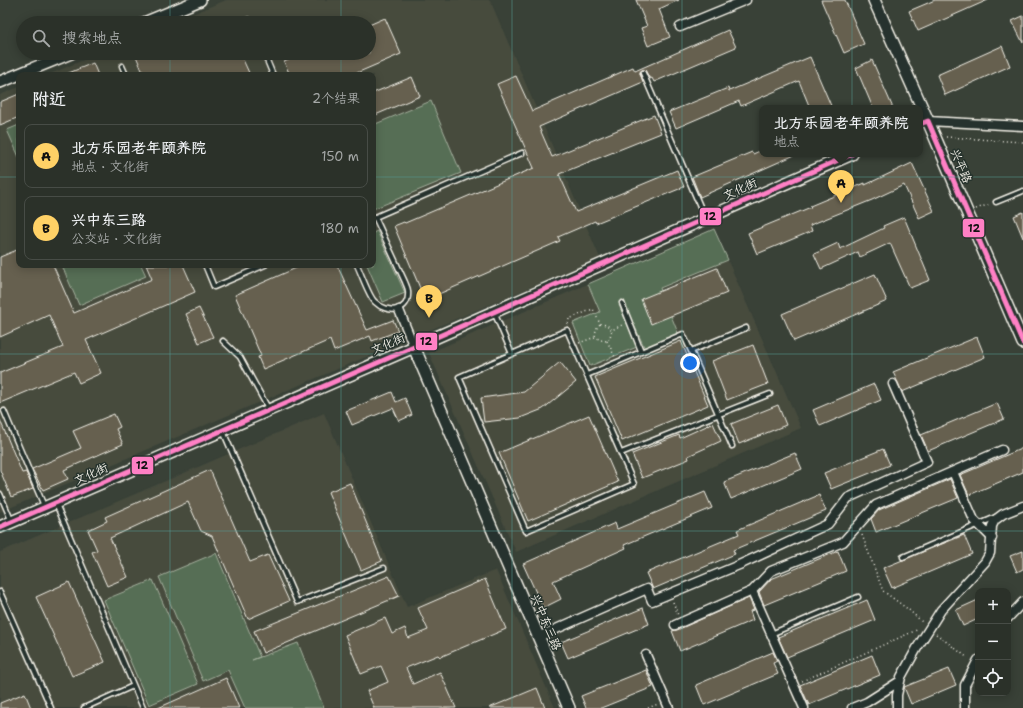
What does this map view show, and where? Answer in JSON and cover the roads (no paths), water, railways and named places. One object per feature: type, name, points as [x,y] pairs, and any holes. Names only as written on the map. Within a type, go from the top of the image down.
[{"type":"street","points":[[161,16],[200,0]]},
{"type":"street","points":[[680,28],[746,0]]},
{"type":"street","name":"兴平路","points":[[874,0],[917,105]]},
{"type":"street","points":[[24,72],[54,60]]},
{"type":"street","points":[[0,82],[16,75]]},
{"type":"street","points":[[924,122],[1023,126]]},
{"type":"street","name":"兴平路","points":[[924,122],[934,136],[1023,343]]},
{"type":"street","name":"文化街","points":[[0,527],[845,157]]},
{"type":"street","points":[[399,310],[414,347]]},
{"type":"street","name":"兴中东三路","points":[[414,347],[569,708]]},
{"type":"street","points":[[538,637],[647,589],[652,601],[739,565],[828,524],[848,498],[927,462],[893,384]]},
{"type":"street","points":[[678,624],[752,591],[771,571],[843,542],[876,504],[1002,450]]},
{"type":"street","points":[[953,472],[974,520],[992,538]]},
{"type":"street","points":[[897,708],[897,695],[900,681],[928,627],[985,562],[990,553],[992,526],[995,520],[1003,514],[1023,506]]},
{"type":"street","points":[[752,591],[804,708]]},
{"type":"street","points":[[1011,615],[1023,602]]},
{"type":"street","points":[[646,655],[669,708]]},
{"type":"street","points":[[965,708],[965,684],[975,666]]},
{"type":"street","points":[[852,708],[867,702],[900,681]]},
{"type":"lane","points":[[267,60],[272,72]]},
{"type":"lane","points":[[122,66],[125,72]]},
{"type":"lane","points":[[643,73],[705,219]]},
{"type":"lane","points":[[376,217],[522,154]]},
{"type":"lane","points":[[996,202],[1023,191]]},
{"type":"lane","points":[[358,268],[374,302],[385,309],[394,311],[399,310],[406,301],[408,292],[406,282],[376,222]]},
{"type":"lane","points":[[206,268],[214,287],[258,268]]},
{"type":"lane","points":[[622,303],[641,351]]},
{"type":"lane","points":[[494,312],[512,354]]},
{"type":"lane","points":[[691,351],[746,328]]},
{"type":"lane","points":[[567,330],[634,484],[526,531],[458,377],[512,354],[567,330]]},
{"type":"lane","points":[[587,375],[683,334],[732,446]]},
{"type":"lane","points":[[223,341],[240,358],[269,410]]},
{"type":"lane","points":[[621,453],[770,394]]},
{"type":"lane","points":[[4,411],[45,508]]},
{"type":"lane","points":[[222,431],[297,602],[384,568]]},
{"type":"lane","points":[[0,494],[12,522]]},
{"type":"lane","points":[[56,503],[143,708]]},
{"type":"lane","points":[[903,557],[1003,514]]},
{"type":"lane","points":[[0,592],[51,708]]},
{"type":"lane","points":[[771,634],[858,597]]},
{"type":"lane","points":[[84,708],[134,686]]},
{"type":"place","name":"北方乐园老年颐养院","points":[[841,203]]},
{"type":"place","name":"兴中东三路","points":[[429,318]]}]
